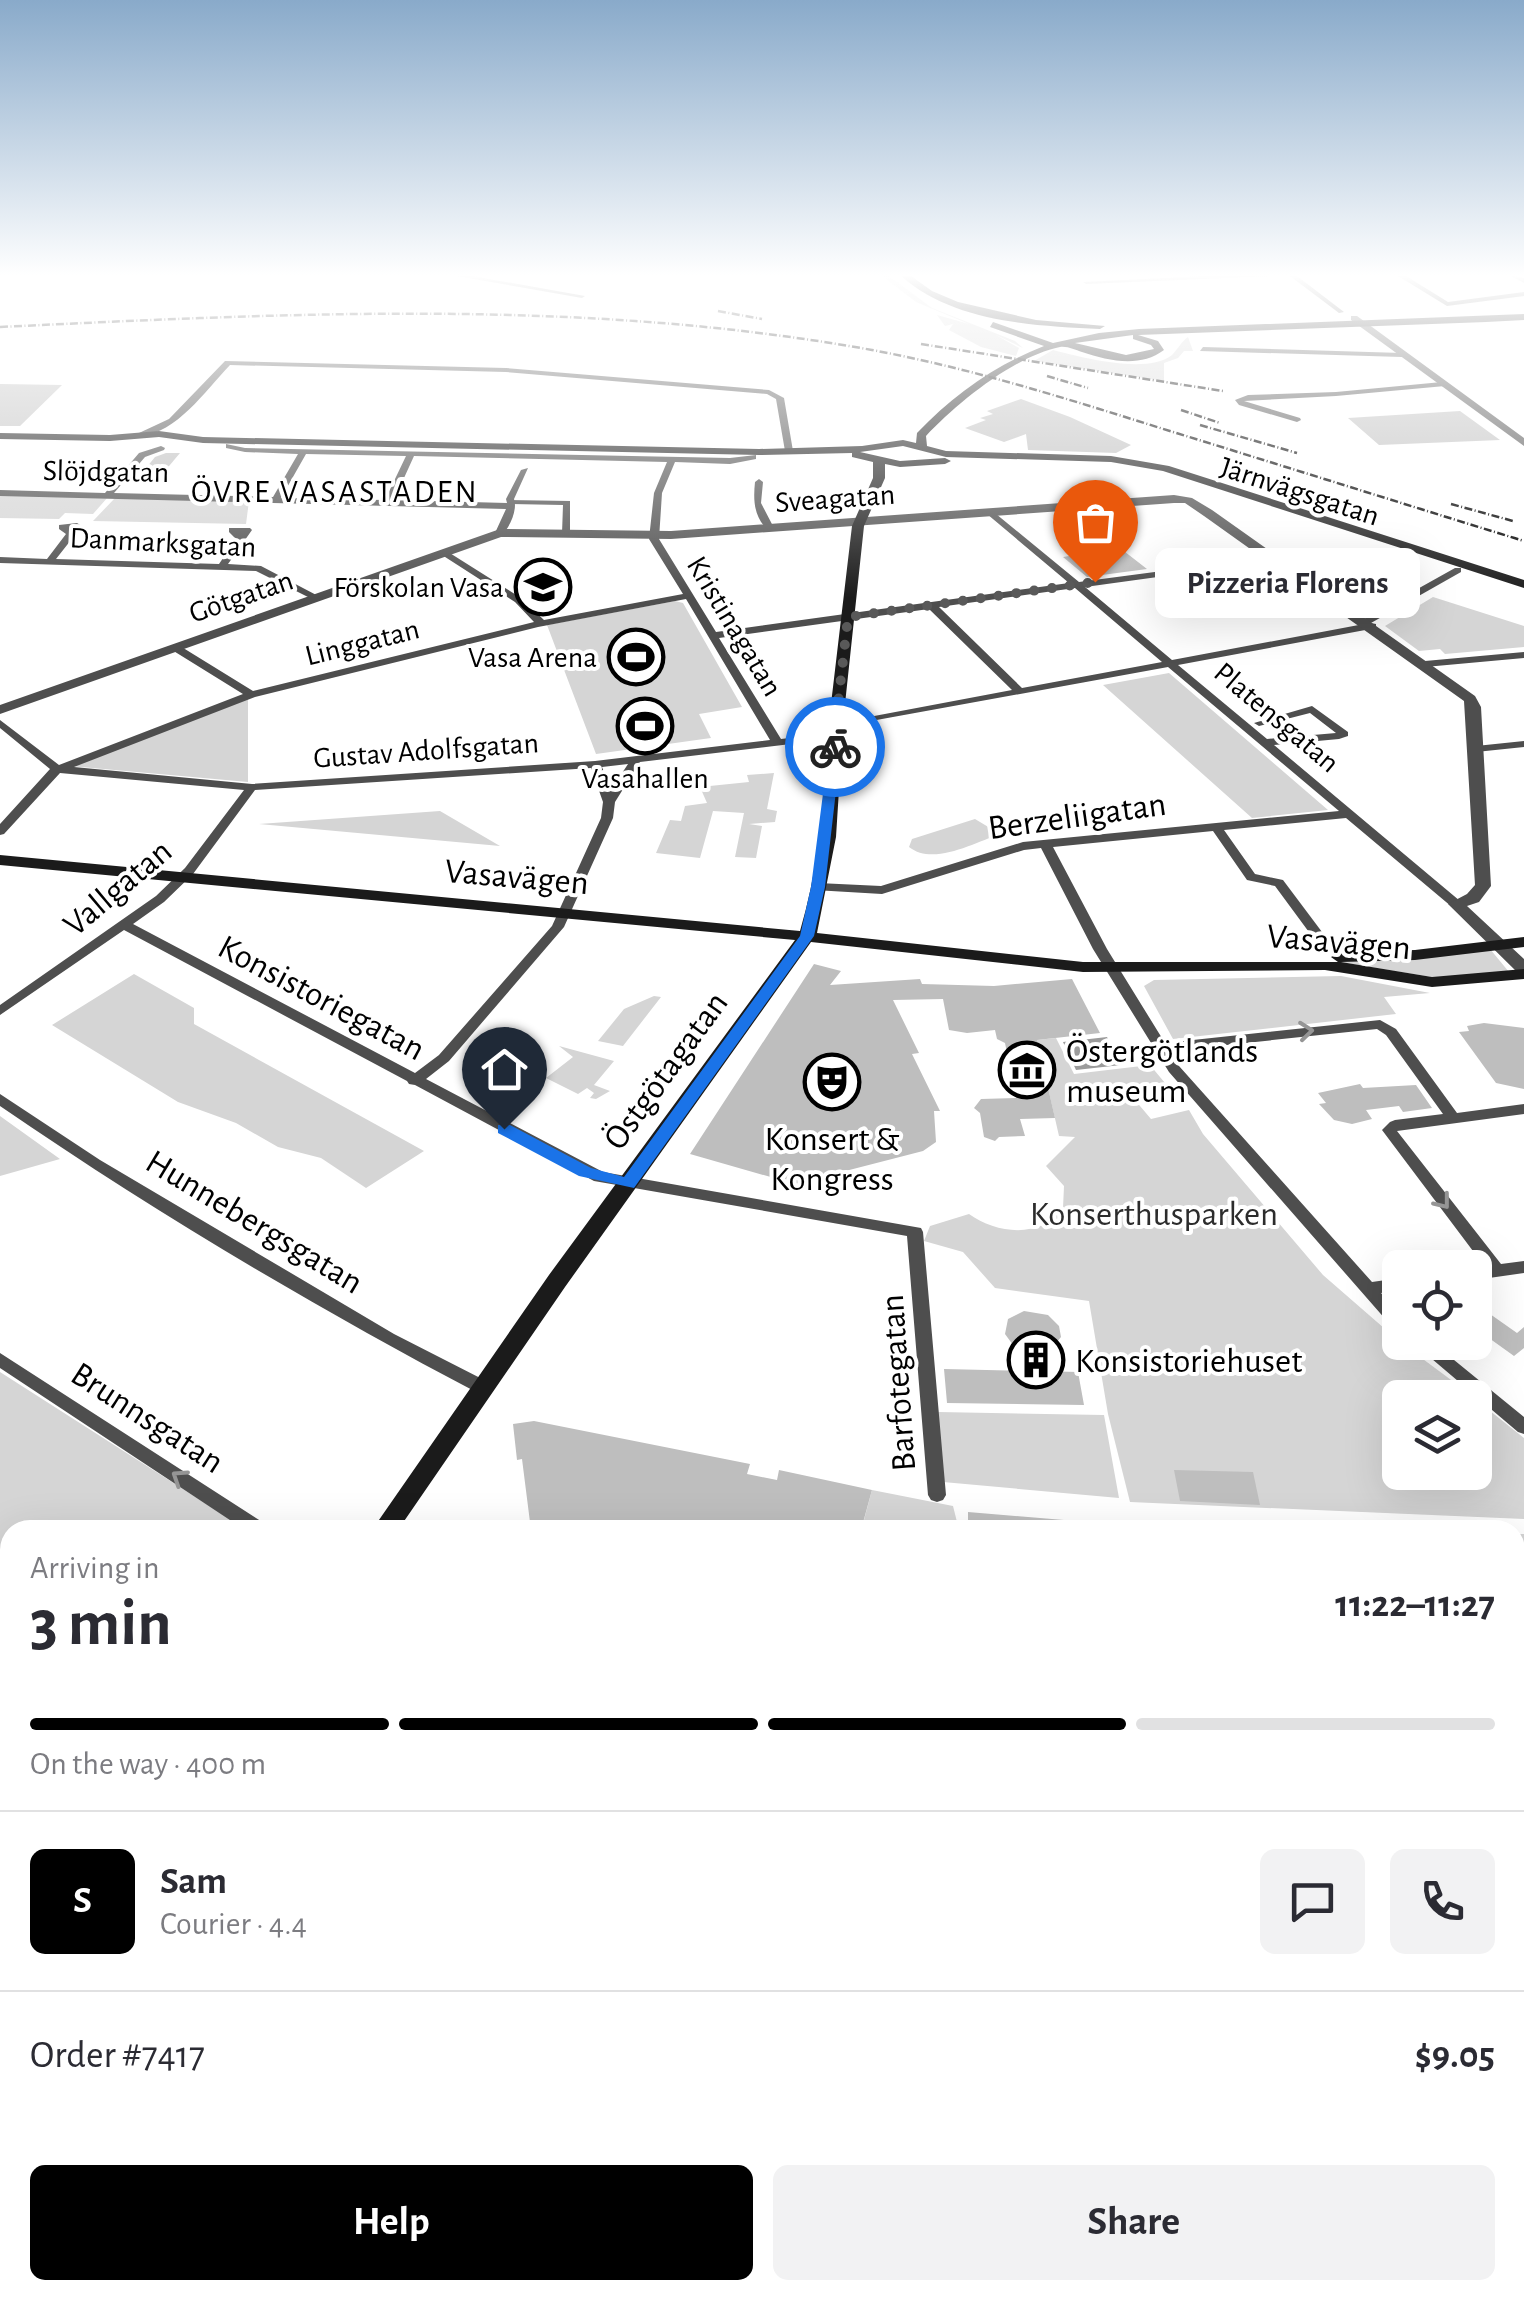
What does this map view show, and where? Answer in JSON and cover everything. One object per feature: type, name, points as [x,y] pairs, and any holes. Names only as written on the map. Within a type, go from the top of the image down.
[{"type":"main road","points":[[879,478],[930,455],[921,435],[952,406],[986,383]]},
{"type":"main road","points":[[0,439],[137,444],[880,451],[904,437],[930,414],[952,406]]},
{"type":"main road","points":[[930,426],[930,438],[935,444],[977,455]]},
{"type":"main road","points":[[840,450],[902,432]]},
{"type":"main road","points":[[169,442],[752,457],[924,448],[977,455]]},
{"type":"main road","name":"Järnvägsgatan","points":[[880,451],[913,463],[1055,462],[1163,473],[1524,588]]},
{"type":"main road","name":"Östgötagatan","points":[[391,1520],[807,936],[835,773],[831,732],[838,704],[860,519],[879,478],[880,451]]},
{"type":"main road","name":"Järnvägsgatan","points":[[977,455],[1111,459],[1155,466],[1524,588]]},
{"type":"main road","points":[[831,732],[856,728],[838,704]]},
{"type":"main road","name":"Östgötagatan","points":[[835,773],[856,728]]},
{"type":"main road","name":"Vasavägen","points":[[0,860],[1028,958],[1110,963],[1325,965],[1432,982],[1524,972]]},
{"type":"main road","name":"Vasavägen","points":[[1110,963],[1376,956],[1524,942]]},
{"type":"street","points":[[107,496],[137,444],[172,421],[205,383]]},
{"type":"street","points":[[656,383],[776,394],[789,452]]},
{"type":"street","points":[[1297,420],[1242,403],[1264,396],[1442,384],[1524,442]]},
{"type":"street","points":[[169,442],[172,421]]},
{"type":"street","points":[[230,446],[245,450],[411,454],[530,463],[736,461],[752,457]]},
{"type":"street","points":[[275,500],[304,452]]},
{"type":"street","points":[[388,503],[411,454]]},
{"type":"street","points":[[653,536],[658,492],[672,460]]},
{"type":"street","points":[[500,533],[530,463]]},
{"type":"street","points":[[759,482],[757,503],[769,528]]},
{"type":"street","name":"Slöjdgatan","points":[[0,494],[511,504]]},
{"type":"street","name":"Sveagatan","points":[[500,533],[653,536],[1174,499],[1191,502],[1273,558]]},
{"type":"street","points":[[511,504],[567,503],[566,534]]},
{"type":"street","name":"Platensgatan","points":[[990,512],[1456,904],[1503,945],[1524,972]]},
{"type":"street","name":"Götgatan","points":[[0,710],[500,533]]},
{"type":"street","points":[[50,562],[71,534]]},
{"type":"street","name":"Kristinagatan","points":[[653,536],[776,740]]},
{"type":"street","points":[[222,566],[241,538]]},
{"type":"street","points":[[445,553],[518,600],[540,623]]},
{"type":"street","points":[[712,636],[1273,558],[1470,699],[1483,888],[1473,898],[1456,904]]},
{"type":"street","name":"Danmarksgatan","points":[[0,560],[265,569],[317,598]]},
{"type":"street","points":[[856,728],[890,717],[1369,624],[1458,570]]},
{"type":"street","name":"Linggatan","points":[[57,769],[251,696],[540,623],[689,596]]},
{"type":"street","points":[[930,606],[1020,692]]},
{"type":"street","points":[[176,648],[251,696]]},
{"type":"street","points":[[1425,664],[1524,655]]},
{"type":"street","points":[[1259,723],[1312,709],[1344,734],[1341,738],[1299,737],[1265,743]]},
{"type":"street","points":[[0,723],[57,769],[0,832]]},
{"type":"street","name":"Gustav Adolfsgatan","points":[[57,769],[252,786],[595,764],[831,732]]},
{"type":"street","points":[[1476,749],[1524,744]]},
{"type":"street","points":[[414,1081],[444,1058],[558,927],[606,818],[609,802],[636,758]]},
{"type":"street","points":[[595,764],[609,802]]},
{"type":"street","name":"Vallgatan","points":[[0,1012],[127,926],[183,878],[252,786]]},
{"type":"street","name":"Berzeliigatan","points":[[818,887],[882,890],[1008,848],[1349,814]]},
{"type":"street","points":[[1216,827],[1251,877],[1279,882],[1322,940]]},
{"type":"street","points":[[1045,843],[1110,963],[1174,1069],[1382,1305]]},
{"type":"street","name":"Konsistoriegatan","points":[[127,926],[585,1172],[628,1184],[915,1232],[921,1267]]},
{"type":"street","points":[[1160,1048],[1373,1024],[1385,1026],[1453,1118]]},
{"type":"street","name":"Hunnebergsgatan","points":[[0,1099],[95,1164],[388,1338],[484,1388]]},
{"type":"street","points":[[1497,1271],[1390,1132],[1394,1126],[1524,1109]]},
{"type":"street","name":"Barfotegatan","points":[[921,1267],[937,1495]]},
{"type":"street","points":[[1492,1272],[1524,1267]]},
{"type":"street","points":[[1366,1289],[1382,1287]]},
{"type":"street","name":"Brunnsgatan","points":[[0,1359],[245,1520]]},
{"type":"street","points":[[1442,1360],[1524,1427]]},
{"type":"green space","points":[[0,494],[108,497],[93,514],[65,513],[59,519],[0,518]]},
{"type":"green space","points":[[115,498],[249,501],[246,524],[93,521]]},
{"type":"green space","points":[[1433,597],[1524,626],[1524,647],[1445,654],[1440,649],[1419,651],[1385,626]]},
{"type":"green space","name":"Vasa Arena","points":[[675,601],[683,603],[742,707],[699,714],[711,738],[596,754],[547,625]]},
{"type":"green space","points":[[1169,673],[1328,810],[1252,818],[1103,685]]},
{"type":"green space","points":[[248,699],[248,782],[70,766]]},
{"type":"green space","points":[[774,773],[767,809],[777,811],[775,822],[749,824],[762,826],[756,858],[735,857],[744,813],[713,811],[700,858],[656,853],[670,820],[681,821],[685,806],[707,803],[700,787],[749,782],[747,775]]},
{"type":"green space","points":[[440,811],[500,846],[259,824]]},
{"type":"green space","points":[[975,819],[1000,834],[941,854],[909,847],[912,839]]},
{"type":"green space","points":[[1490,949],[1509,972],[1444,979],[1340,962]]},
{"type":"green space","points":[[134,974],[194,1008],[194,1024],[424,1151],[366,1188],[321,1158],[278,1147],[236,1123],[178,1102],[52,1025]]},
{"type":"green space","points":[[1341,976],[1430,993],[1384,997],[1396,1014],[1173,1039],[1144,986],[1154,980]]},
{"type":"green space","points":[[654,996],[661,997],[623,1046],[598,1041],[624,1009]]},
{"type":"green space","name":"Konserthusparken","points":[[1056,1038],[1074,1074],[1150,1065],[1165,1083],[1129,1093],[1151,1119],[1189,1110],[1203,1134],[1323,1275],[1382,1326],[1382,1360],[1424,1360],[1451,1380],[1382,1380],[1382,1490],[1492,1490],[1492,1413],[1524,1438],[1524,1519],[1130,1502],[1108,1414],[1089,1301],[995,1288],[963,1252],[924,1241],[930,1226],[969,1214],[992,1226],[1018,1230],[1043,1225],[1063,1208],[1064,1186],[1046,1166],[1075,1137],[1059,1136],[1037,1040]]},
{"type":"green space","points":[[559,1046],[614,1061],[594,1085],[610,1091],[590,1098],[594,1093],[587,1088],[578,1094],[546,1078],[573,1057]]},
{"type":"green space","points":[[0,1116],[60,1159],[0,1176]]},
{"type":"green space","points":[[0,1372],[231,1520],[0,1520]]},
{"type":"green space","points":[[938,1412],[1104,1415],[1119,1498],[943,1482]]},
{"type":"green space","points":[[872,1490],[953,1506],[956,1520],[864,1520]]},
{"type":"shaded area","points":[[1107,1037],[1121,1065],[1076,1070],[1063,1042]]},
{"type":"building","points":[[0,384],[62,385],[20,426],[0,426]]},
{"type":"building","points":[[1021,399],[1131,445],[1116,453],[1028,450],[1026,434],[1004,442],[965,428],[993,414],[987,411]]},
{"type":"building","points":[[1460,411],[1500,440],[1379,445],[1348,418]]},
{"type":"building","points":[[180,453],[159,478],[138,478],[155,457]]},
{"type":"building","points":[[1120,548],[1147,569],[1087,577],[1063,557]]},
{"type":"building","name":"Konsert & Kongress","points":[[814,964],[841,971],[830,985],[920,979],[922,984],[994,986],[1072,979],[1100,1033],[1037,1040],[1055,1118],[1020,1119],[1025,1136],[999,1137],[995,1141],[984,1137],[980,1113],[974,1108],[981,1099],[1016,1098],[1005,1043],[997,1039],[995,1030],[949,1030],[943,999],[893,1000],[919,1053],[912,1054],[940,1111],[934,1111],[936,1142],[923,1151],[795,1184],[690,1154]]},
{"type":"building","points":[[1484,1023],[1524,1028],[1524,1089],[1496,1083],[1459,1032]]},
{"type":"building","points":[[1360,1084],[1363,1088],[1416,1085],[1432,1108],[1403,1112],[1399,1106],[1366,1110],[1372,1119],[1352,1124],[1334,1120],[1319,1104],[1326,1103],[1318,1093]]},
{"type":"building","points":[[1024,1311],[1048,1315],[1059,1326],[1061,1337],[1049,1352],[1051,1367],[1013,1345],[1005,1334],[1008,1319]]},
{"type":"building","points":[[1492,1315],[1517,1333],[1524,1327],[1524,1348],[1514,1356],[1492,1340]]},
{"type":"building","name":"Konsistoriehuset","points":[[944,1369],[1078,1372],[1084,1405],[947,1403]]},
{"type":"building","points":[[534,1421],[750,1464],[747,1474],[777,1480],[779,1470],[872,1490],[864,1520],[530,1520],[513,1424]]},
{"type":"building","points":[[1174,1470],[1253,1472],[1260,1505],[1180,1501]]},
{"type":"building","points":[[968,1512],[1064,1520],[968,1520]]},
{"type":"railway","points":[[1011,383],[1524,541]]},
{"type":"railway","points":[[1072,383],[1088,388]]},
{"type":"railway","points":[[1174,383],[1223,391]]},
{"type":"railway","points":[[1181,410],[1220,423]]},
{"type":"railway","points":[[1200,425],[1297,453]]},
{"type":"railway","points":[[1451,504],[1513,521]]},
{"type":"way so far","points":[[835,747],[834,737],[827,731],[838,704],[848,617],[1095,582]]},
{"type":"place","name":"Pizzeria Florens","points":[[1095,582]]},
{"type":"place","name":"Förskolan Vasa","points":[[543,587]]},
{"type":"place","name":"Vasa Arena","points":[[636,657]]},
{"type":"place","name":"Vasahallen","points":[[645,726]]},
{"type":"place","name":"Östergötlands museum","points":[[1027,1070]]},
{"type":"place","name":"Konsert & Kongress","points":[[832,1082]]},
{"type":"place","name":"Konsistoriehuset","points":[[1036,1360]]},
{"type":"district","name":"ÖVRE VASASTADEN","points":[[335,491]]},
{"type":"route","points":[[504,1129],[585,1172],[628,1184],[807,936],[835,773],[835,747]]}]
